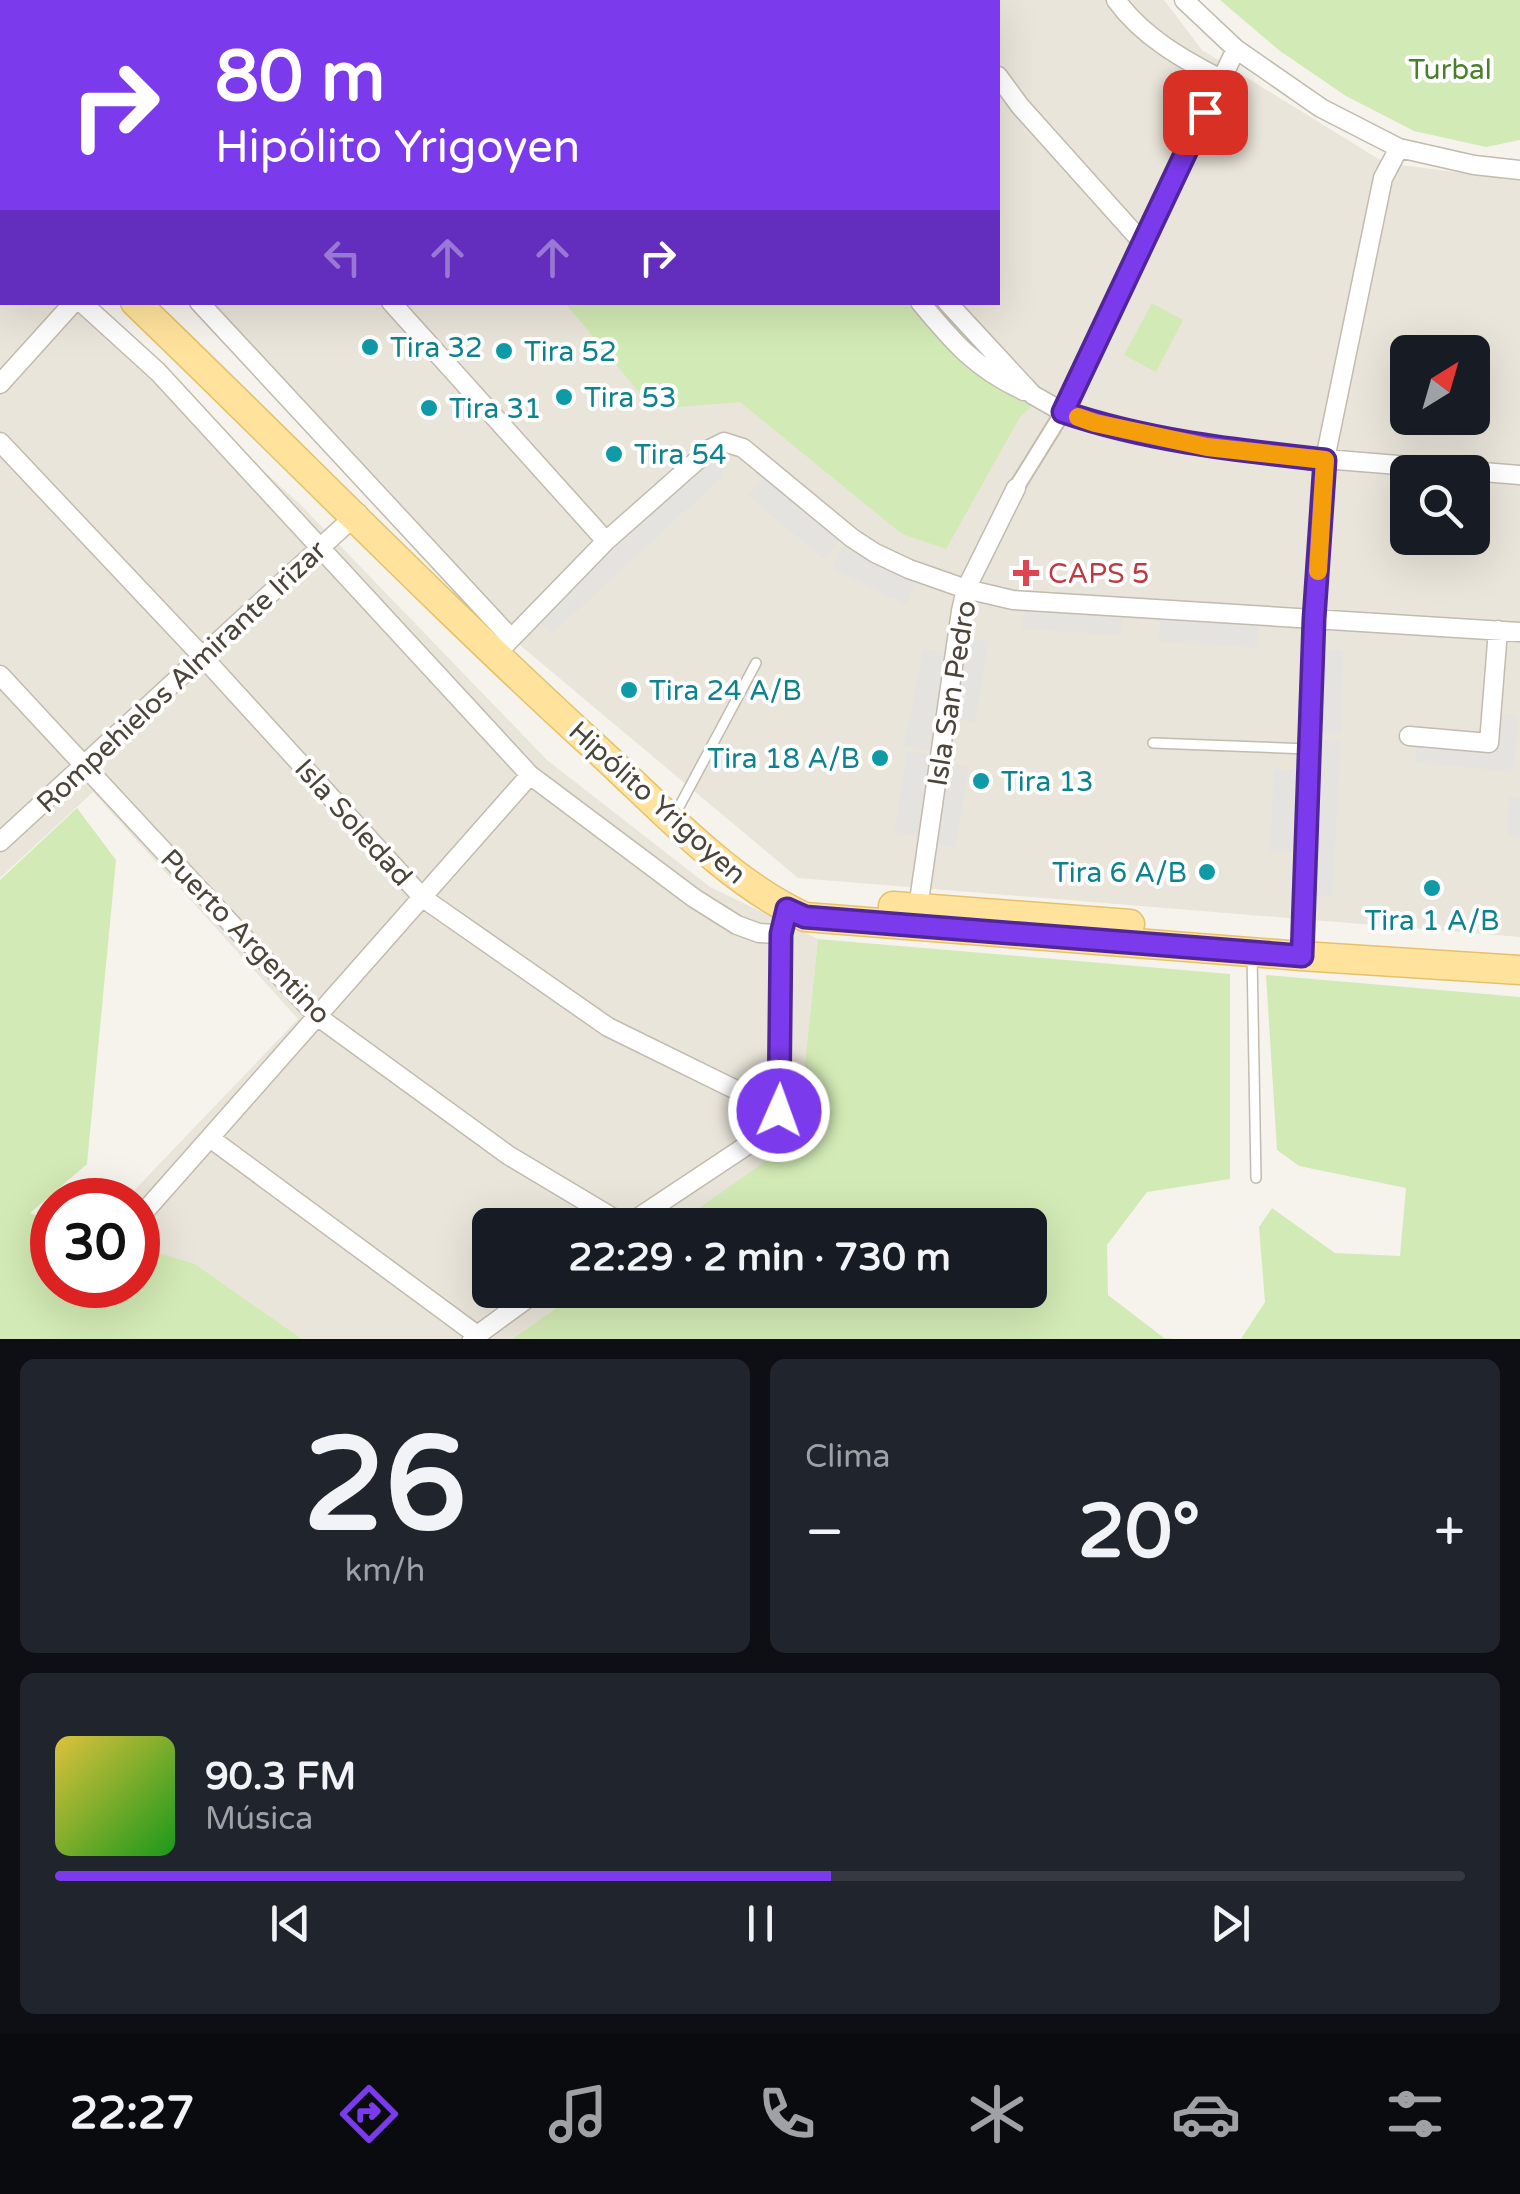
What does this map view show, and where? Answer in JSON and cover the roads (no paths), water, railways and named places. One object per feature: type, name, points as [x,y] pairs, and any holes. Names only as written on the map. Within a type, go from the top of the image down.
[{"type":"main road","name":"Hipólito Yrigoyen","points":[[137,305],[358,513],[508,642],[679,807],[743,861],[791,893],[818,900],[1520,970]]},
{"type":"main road","name":"Hipólito Yrigoyen","points":[[155,305],[546,702],[784,921],[805,917],[1252,952],[1302,948],[1520,954]]},
{"type":"street","points":[[1116,0],[1147,34],[1220,79]]},
{"type":"street","points":[[1184,0],[1236,49],[1322,108],[1399,148],[1474,165],[1520,170]]},
{"type":"street","points":[[1016,488],[1063,412],[1236,49]]},
{"type":"street","points":[[1000,79],[1142,242]]},
{"type":"street","points":[[1302,948],[1314,619],[1325,460],[1383,178],[1399,148]]},
{"type":"street","points":[[0,384],[75,305]]},
{"type":"street","points":[[81,305],[158,372],[530,774],[694,898],[738,925],[759,933],[784,921],[779,1111],[758,1138],[652,1208]]},
{"type":"street","points":[[202,305],[508,642],[606,541],[710,449],[724,442],[743,448],[852,538],[876,553],[966,589],[1013,600],[1520,632]]},
{"type":"street","points":[[394,305],[606,541]]},
{"type":"street","points":[[923,305],[959,348],[995,378],[1063,412],[1095,423],[1207,447],[1520,475]]},
{"type":"street","points":[[951,305],[1033,396]]},
{"type":"street","name":"Isla Soledad","points":[[0,442],[423,898],[608,1027],[779,1111]]},
{"type":"street","name":"Isla San Pedro","points":[[918,908],[966,589],[1016,488]]},
{"type":"street","name":"Rompehielos Almirante Irizar","points":[[0,842],[358,513]]},
{"type":"street","points":[[1409,736],[1489,742],[1498,630]]},
{"type":"street","name":"Puerto Argentino","points":[[0,675],[316,1016],[508,1156],[597,1208]]},
{"type":"street","points":[[160,1194],[530,774]]},
{"type":"street","points":[[210,1138],[474,1337],[513,1308]]},
{"type":"lane","points":[[679,807],[756,663]]},
{"type":"lane","points":[[1154,743],[1311,749]]},
{"type":"lane","points":[[1252,952],[1256,1178]]},
{"type":"place","name":"Tira 32","points":[[370,347]]},
{"type":"place","name":"Tira 52","points":[[504,351]]},
{"type":"place","name":"Tira 53","points":[[564,397]]},
{"type":"place","name":"Tira 31","points":[[429,408]]},
{"type":"place","name":"Tira 54","points":[[614,454]]},
{"type":"place","name":"CAPS 5","points":[[1026,573]]},
{"type":"place","name":"Tira 24 A/B","points":[[629,690]]},
{"type":"place","name":"Tira 18 A/B","points":[[880,758]]},
{"type":"place","name":"Tira 13","points":[[981,781]]},
{"type":"place","name":"Tira 6 A/B","points":[[1207,872]]},
{"type":"place","name":"Tira 1 A/B","points":[[1432,888]]},
{"type":"park label","name":"Turbal","points":[[1450,69]]}]
